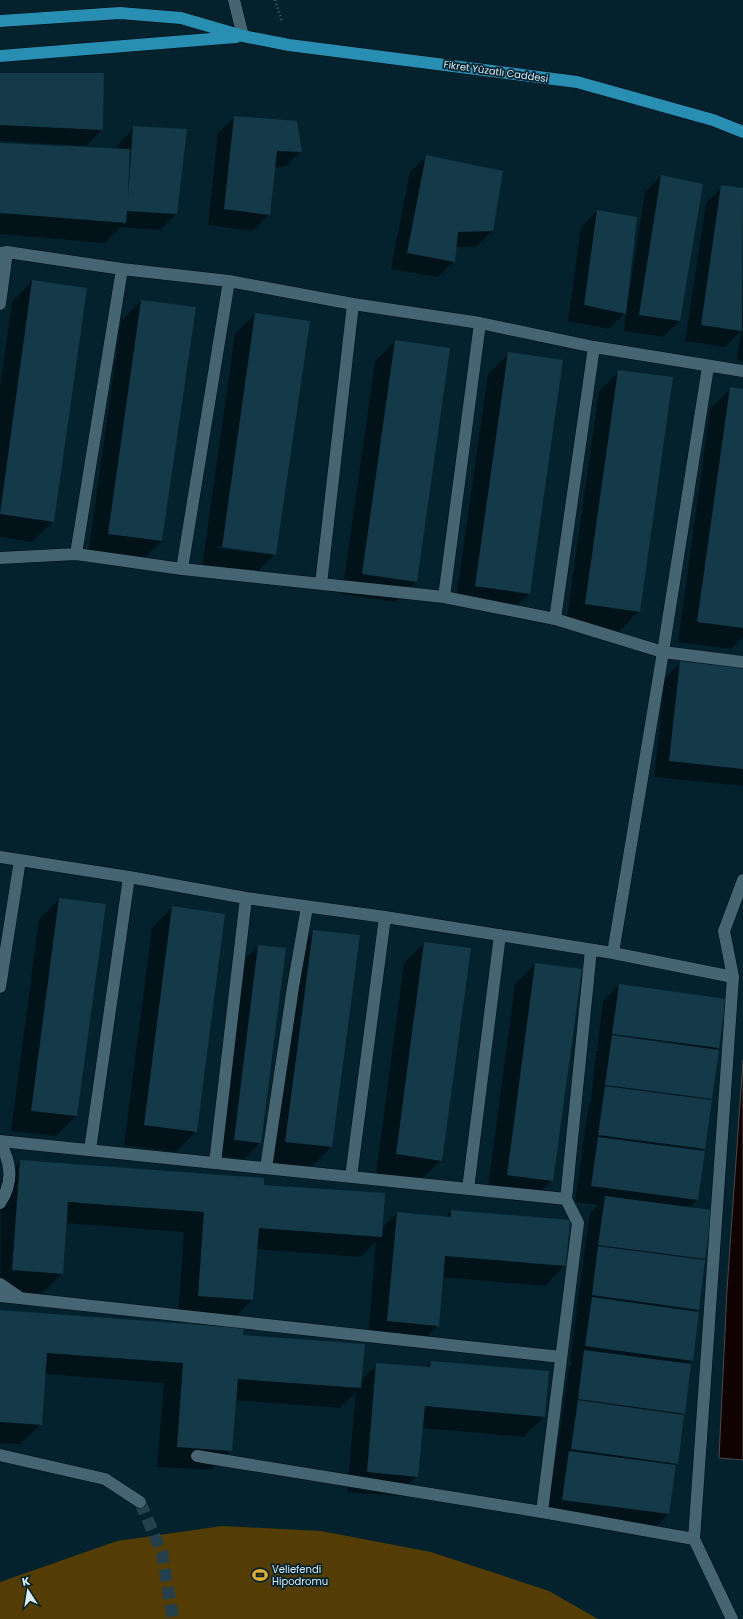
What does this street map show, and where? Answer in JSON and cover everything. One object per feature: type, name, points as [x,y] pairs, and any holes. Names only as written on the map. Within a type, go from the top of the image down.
[{"type":"main road","points":[[0,20],[120,13],[181,18],[244,36]]},
{"type":"main road","points":[[0,56],[244,36]]},
{"type":"main road","name":"Fikret Yüzatlı Caddesi","points":[[244,36],[289,45],[577,82],[713,120],[743,132]]},
{"type":"street","points":[[234,0],[244,36]]},
{"type":"street","points":[[0,304],[4,252],[122,269],[229,281],[353,304],[480,323],[594,347],[708,367],[743,371]]},
{"type":"street","points":[[76,554],[122,269]]},
{"type":"street","points":[[182,569],[229,281]]},
{"type":"street","points":[[321,584],[353,304]]},
{"type":"street","points":[[444,598],[480,323]]},
{"type":"street","points":[[555,619],[594,347]]},
{"type":"street","points":[[613,953],[708,367]]},
{"type":"street","points":[[0,558],[76,554],[182,569],[444,598],[555,619],[663,652],[743,662]]},
{"type":"street","points":[[0,857],[129,877],[246,898],[613,953],[733,977]]},
{"type":"street","points":[[0,987],[20,860]]},
{"type":"street","points":[[90,1150],[129,877]]},
{"type":"street","points":[[732,1619],[694,1539],[733,977],[724,931],[743,880]]},
{"type":"street","points":[[215,1163],[246,898]]},
{"type":"street","points":[[266,1168],[293,988],[307,907]]},
{"type":"street","points":[[351,1177],[385,918]]},
{"type":"street","points":[[468,1189],[500,935]]},
{"type":"street","points":[[542,1512],[578,1223],[566,1199],[591,950]]},
{"type":"street","points":[[0,1141],[566,1199]]},
{"type":"street","points":[[0,1141],[8,1157],[10,1176],[6,1194],[0,1203]]},
{"type":"street","points":[[0,1284],[20,1298]]},
{"type":"street","points":[[0,1296],[561,1357]]},
{"type":"street","points":[[0,1455],[105,1480],[140,1502]]},
{"type":"street","points":[[197,1456],[542,1512],[694,1539]]},
{"type":"shaded area","points":[[743,1060],[743,1460],[719,1458],[727,1290]]},
{"type":"shaded area","name":"Veliefendi Hipodromu","points":[[222,1526],[321,1531],[431,1552],[549,1591],[598,1619],[0,1619],[0,1582],[117,1541]]},
{"type":"building","points":[[0,73],[104,73],[103,130],[0,125]]},
{"type":"building","points":[[234,116],[297,121],[302,152],[277,151],[270,215],[224,209]]},
{"type":"building","points":[[133,126],[187,129],[177,214],[127,211],[126,223],[0,213],[0,143],[130,149],[128,198]]},
{"type":"building","points":[[426,155],[503,171],[493,231],[458,232],[455,262],[407,253]]},
{"type":"building","points":[[661,175],[703,184],[680,321],[639,315]]},
{"type":"building","points":[[721,185],[743,188],[742,331],[701,325]]},
{"type":"building","points":[[597,210],[637,217],[626,314],[584,305]]},
{"type":"building","points":[[32,280],[87,288],[54,522],[0,514]]},
{"type":"building","points":[[141,300],[196,307],[162,541],[108,534]]},
{"type":"building","points":[[255,313],[310,321],[276,555],[222,547]]},
{"type":"building","points":[[395,340],[450,348],[417,582],[362,574]]},
{"type":"building","points":[[508,352],[563,360],[530,594],[475,586]]},
{"type":"building","points":[[618,370],[673,377],[640,612],[585,604]]},
{"type":"building","points":[[730,387],[743,389],[743,628],[697,622]]},
{"type":"building","points":[[680,661],[743,668],[743,769],[669,761]]},
{"type":"building","points":[[59,898],[106,904],[77,1116],[31,1111]]},
{"type":"building","points":[[172,906],[225,914],[197,1132],[144,1125]]},
{"type":"building","points":[[313,930],[360,935],[332,1147],[285,1142]]},
{"type":"building","points":[[424,942],[471,948],[442,1161],[396,1154]]},
{"type":"building","points":[[258,945],[286,948],[261,1143],[234,1140]]},
{"type":"building","points":[[535,963],[582,969],[553,1181],[507,1175]]},
{"type":"building","points":[[619,984],[726,999],[719,1048],[612,1034]]},
{"type":"building","points":[[612,1035],[719,1050],[712,1099],[605,1085]]},
{"type":"building","points":[[605,1086],[712,1100],[705,1149],[598,1135]]},
{"type":"building","points":[[598,1137],[705,1151],[698,1200],[591,1186]]},
{"type":"building","points":[[20,1160],[264,1178],[264,1185],[385,1193],[382,1237],[259,1228],[253,1300],[198,1296],[204,1212],[68,1202],[63,1274],[12,1270]]},
{"type":"building","points":[[605,1196],[712,1210],[705,1259],[598,1245]]},
{"type":"building","points":[[451,1210],[570,1220],[566,1266],[445,1256],[439,1326],[387,1321],[397,1212],[451,1217]]},
{"type":"building","points":[[598,1246],[705,1260],[699,1310],[592,1295]]},
{"type":"building","points":[[592,1297],[699,1312],[693,1361],[585,1346]]},
{"type":"building","points":[[0,1310],[244,1328],[243,1335],[365,1344],[361,1388],[238,1379],[232,1451],[177,1447],[183,1363],[47,1353],[42,1425],[0,1422]]},
{"type":"building","points":[[584,1350],[691,1364],[685,1414],[578,1399]]},
{"type":"building","points":[[431,1361],[549,1371],[545,1417],[425,1406],[418,1477],[367,1472],[376,1363],[430,1367]]},
{"type":"building","points":[[578,1400],[684,1415],[678,1464],[571,1449]]},
{"type":"building","points":[[569,1451],[676,1465],[669,1514],[562,1500]]},
{"type":"tunnel","points":[[140,1502],[162,1553],[173,1619]]},
{"type":"place","name":"Veliefendi Hipodromu","points":[[260,1575]]}]
